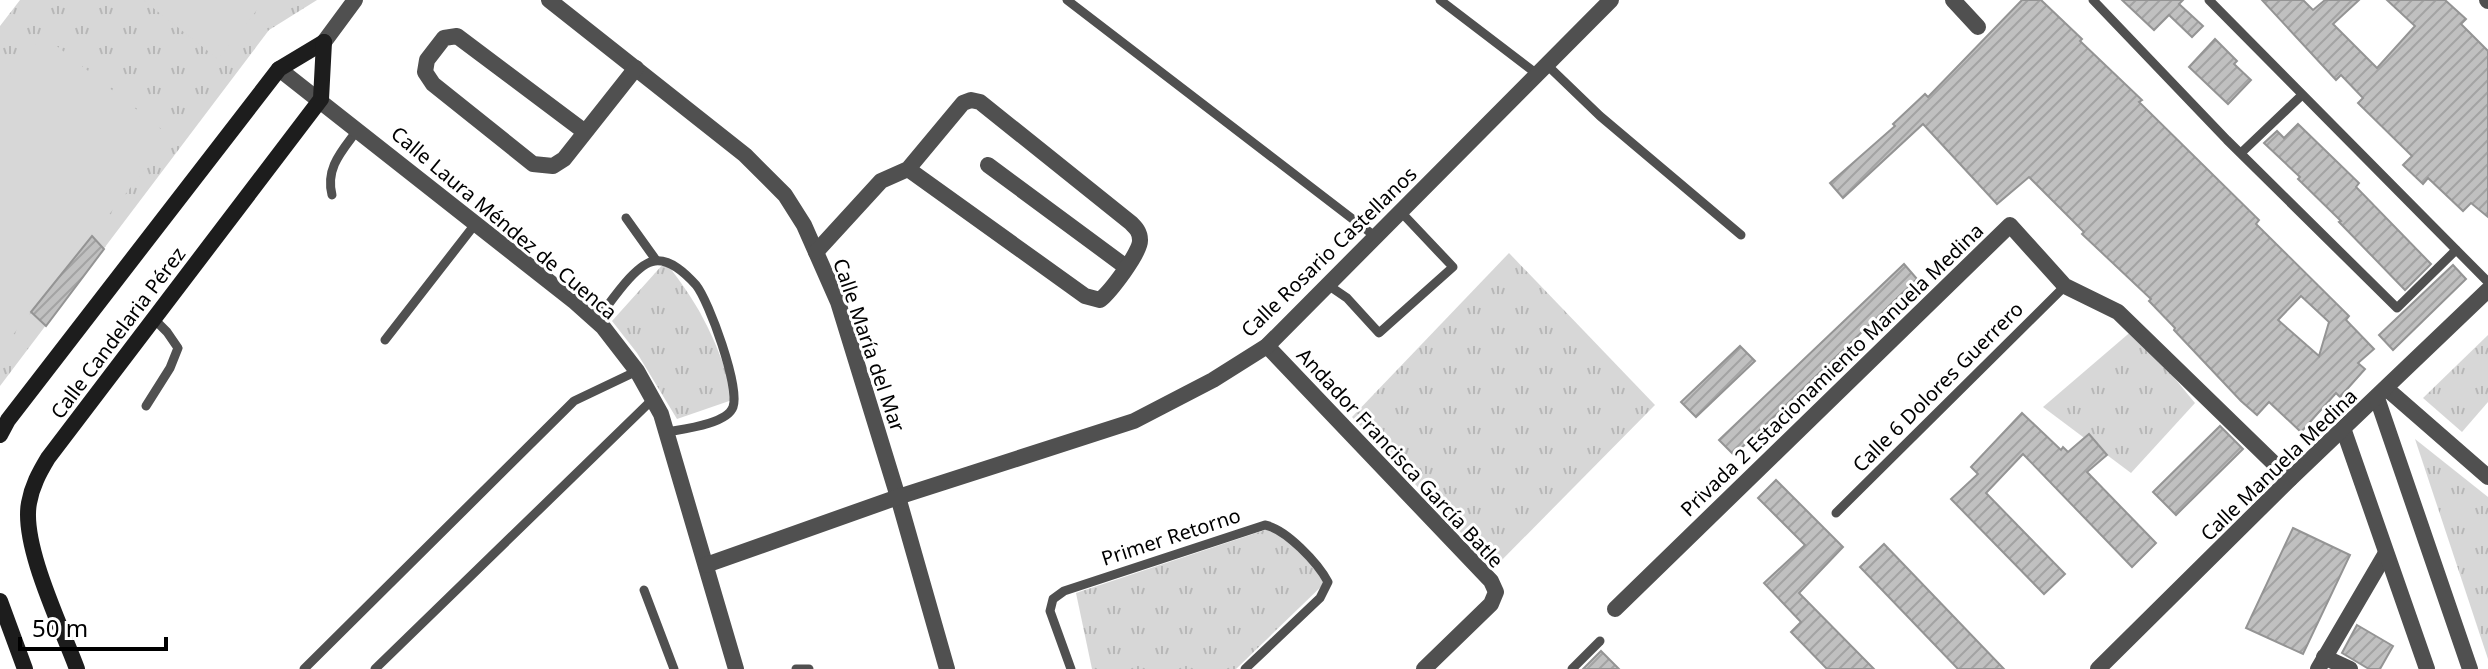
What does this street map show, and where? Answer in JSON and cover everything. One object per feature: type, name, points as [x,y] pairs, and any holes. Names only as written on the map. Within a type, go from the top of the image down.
[{"type":"main road","name":"Calle Candelaria Pérez","points":[[0,435],[8,420],[279,69],[324,42]]},
{"type":"main road","points":[[321,99],[324,42]]},
{"type":"main road","name":"Calle Candelaria Pérez","points":[[77,669],[38,566],[29,531],[28,507],[33,484],[48,458],[321,99]]},
{"type":"main road","points":[[0,601],[25,669]]},
{"type":"street","name":"Calle Candelaria Pérez","points":[[324,42],[355,0]]},
{"type":"street","name":"Calle María del Mar","points":[[549,0],[745,155],[777,186],[804,225],[838,302],[947,669]]},
{"type":"street","name":"Calle Rosario Castellanos","points":[[706,565],[898,497],[1134,421],[1213,380],[1267,346],[1611,0]]},
{"type":"street","points":[[1953,0],[1978,27]]},
{"type":"street","points":[[585,132],[457,36],[444,38],[427,60],[425,72],[433,84],[533,164],[553,166],[564,159],[636,68]]},
{"type":"street","name":"Calle Laura Méndez de Cuenca","points":[[279,69],[321,99],[596,321],[637,371],[661,414],[667,432],[736,669]]},
{"type":"street","points":[[816,252],[881,181],[908,169],[963,103],[971,100],[980,102],[1131,223],[1140,235],[1140,245],[1109,293],[1100,300],[1085,296],[908,169]]},
{"type":"street","points":[[988,165],[1126,267]]},
{"type":"street","name":"Privada 2 Estacionamiento Manuela Medina","points":[[1615,609],[2010,225],[2065,286],[2118,312],[2290,479]]},
{"type":"street","name":"Calle Manuela Medina","points":[[2098,669],[2290,479],[2344,431],[2488,290]]},
{"type":"street","name":"Andador Francisca García Batle","points":[[1267,346],[1491,581],[1496,592],[1491,604],[1424,669]]},
{"type":"street","points":[[2382,394],[2488,477]]},
{"type":"street","points":[[2382,394],[2470,669]]},
{"type":"street","points":[[2344,431],[2427,669]]},
{"type":"street","points":[[2350,669],[2321,663],[2386,553]]},
{"type":"lane","points":[[1067,0],[1376,237]]},
{"type":"lane","points":[[1440,0],[1542,69],[1741,235]]},
{"type":"lane","points":[[2093,0],[2397,308],[2456,250]]},
{"type":"lane","points":[[2209,0],[2488,282]]},
{"type":"lane","points":[[2241,153],[2302,95]]},
{"type":"lane","points":[[332,195],[328,180],[332,169],[358,129]]},
{"type":"lane","points":[[1328,285],[1347,298],[1379,333],[1453,267],[1400,211]]},
{"type":"lane","points":[[626,218],[656,260]]},
{"type":"lane","points":[[385,340],[476,223]]},
{"type":"lane","points":[[596,321],[640,267],[656,260],[674,264],[698,287],[725,351],[734,396],[733,409],[722,419],[667,432]]},
{"type":"lane","name":"Calle 6 Dolores Guerrero","points":[[1836,513],[2065,286]]},
{"type":"lane","points":[[146,406],[170,368],[178,348],[154,319]]},
{"type":"lane","points":[[304,669],[574,401],[637,371]]},
{"type":"lane","points":[[375,669],[653,399]]},
{"type":"lane","name":"Primer Retorno","points":[[1071,669],[1050,611],[1053,599],[1064,591],[1265,525],[1277,527],[1322,570],[1328,582],[1320,598],[1245,669]]},
{"type":"lane","points":[[644,590],[674,669]]},
{"type":"lane","points":[[1572,669],[1600,641]]},
{"type":"lane","points":[[796,669],[809,669]]},
{"type":"green space","points":[[20,0],[317,0],[269,30],[0,386],[0,26]]},
{"type":"green space","points":[[143,0],[265,0],[218,59]]},
{"type":"green space","points":[[43,35],[171,137],[0,351],[0,90]]},
{"type":"green space","points":[[1509,253],[1655,405],[1494,568],[1352,417]]},
{"type":"green space","points":[[665,262],[708,327],[735,399],[677,419],[637,353],[612,321]]},
{"type":"green space","points":[[2134,329],[2195,403],[2131,473],[2043,407]]},
{"type":"green space","points":[[2488,335],[2488,402],[2462,432],[2423,398]]},
{"type":"green space","points":[[2415,439],[2488,497],[2488,659]]},
{"type":"green space","points":[[1274,527],[1328,580],[1236,669],[1092,669],[1076,593]]},
{"type":"building","points":[[2022,0],[2041,0],[2259,220],[2256,224],[2349,316],[2346,320],[2374,349],[2358,363],[2365,369],[2340,397],[2336,393],[2301,432],[2269,402],[2257,415],[2174,330],[2149,301],[2151,299],[2082,234],[2084,232],[2029,177],[1997,204],[1923,124],[1843,198],[1830,183],[1895,126],[1893,124],[1925,94],[1928,97]],"holes":[[[2301,296],[2329,322],[2319,356],[2278,320]]]},
{"type":"building","points":[[2122,0],[2183,0],[2179,4],[2203,26],[2192,37],[2169,15],[2154,30]]},
{"type":"building","points":[[2262,0],[2303,0],[2313,10],[2325,0],[2359,0],[2333,24],[2377,68],[2415,26],[2387,0],[2445,0],[2466,19],[2461,24],[2488,51],[2488,217],[2471,203],[2463,211],[2428,178],[2423,184],[2403,165],[2412,156],[2358,103],[2363,98],[2341,75],[2336,80]]},
{"type":"building","points":[[2215,39],[2251,80],[2228,104],[2189,67]]},
{"type":"building","points":[[2298,124],[2359,183],[2356,187],[2431,264],[2405,290],[2298,179],[2300,177],[2264,143],[2277,131],[2284,138]]},
{"type":"building","points":[[92,236],[104,249],[46,326],[31,312]]},
{"type":"building","points":[[1904,264],[1917,279],[1734,455],[1719,440]]},
{"type":"building","points":[[2453,265],[2466,279],[2393,350],[2379,335]]},
{"type":"building","points":[[1740,346],[1755,361],[1696,417],[1681,402]]},
{"type":"building","points":[[2022,413],[2061,450],[2063,447],[2068,452],[2089,434],[2107,455],[2087,472],[2156,543],[2132,567],[2023,454],[1986,493],[2065,574],[2044,594],[1951,499],[1978,474],[1971,467]]},
{"type":"building","points":[[2220,426],[2243,449],[2176,515],[2153,492]]},
{"type":"building","points":[[1776,480],[1843,547],[1799,593],[1874,669],[1827,669],[1791,632],[1801,622],[1764,583],[1805,545],[1758,498]]},
{"type":"building","points":[[2293,528],[2350,555],[2303,654],[2246,628]]},
{"type":"building","points":[[1884,544],[2004,669],[1958,669],[1860,567]]},
{"type":"building","points":[[2357,625],[2393,646],[2380,669],[2369,669],[2342,653]]},
{"type":"building","points":[[1601,651],[1619,669],[1583,669]]}]
